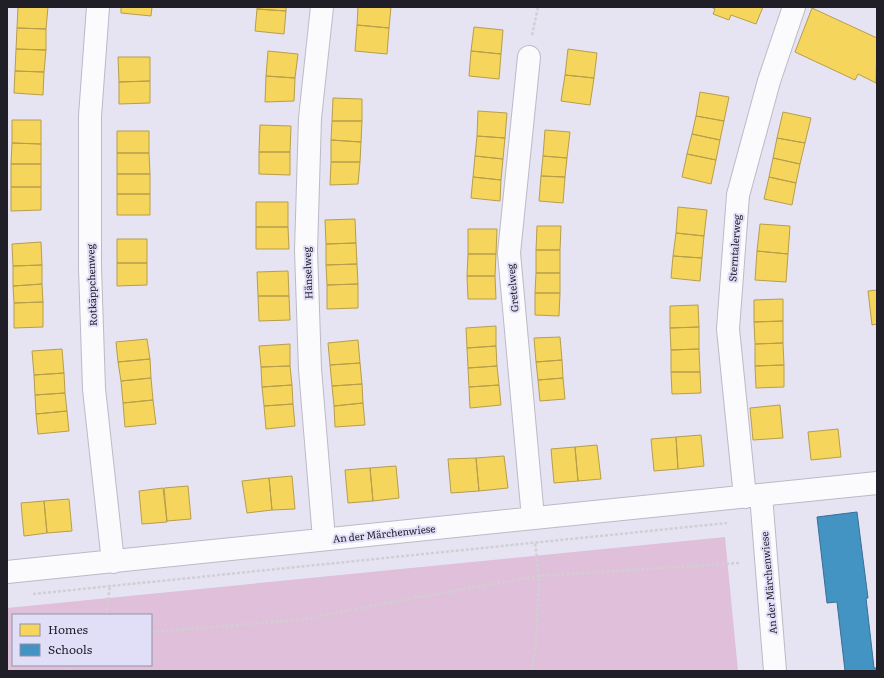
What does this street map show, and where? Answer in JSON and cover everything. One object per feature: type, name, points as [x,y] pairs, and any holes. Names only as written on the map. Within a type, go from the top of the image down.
[{"type":"street","name":"Rotkäppchenweg","points":[[98,7],[90,116],[90,268],[94,389],[113,562]]},
{"type":"street","name":"Hänselweg","points":[[322,7],[310,118],[306,250],[310,368],[324,539]]},
{"type":"street","name":"Sterntalerweg","points":[[753,496],[728,329],[738,196],[769,81],[794,7]]},
{"type":"street","name":"Gretelweg","points":[[529,57],[509,253],[533,518]]},
{"type":"street","name":"An der Märchenwiese","points":[[7,572],[877,483]]},
{"type":"street","name":"An der Märchenwiese","points":[[753,496],[775,671]]},
{"type":"path","points":[[529,57],[534,20],[538,7]]},
{"type":"path","points":[[532,671],[536,642],[539,576],[533,518]]},
{"type":"path","points":[[31,594],[731,522]]},
{"type":"path","points":[[106,614],[113,562]]},
{"type":"path","points":[[152,632],[299,620],[539,576],[739,563]]},
{"type":"shaded area","points":[[725,537],[738,671],[7,671],[7,608]]},
{"type":"building: Homes","points":[[18,7],[48,7],[46,29],[17,28]]},
{"type":"building: Homes","points":[[121,7],[152,7],[151,16],[121,13]]},
{"type":"building: Homes","points":[[257,7],[286,7],[286,11],[257,9]]},
{"type":"building: Homes","points":[[358,7],[391,7],[389,28],[357,25]]},
{"type":"building: Homes","points":[[711,7],[763,7],[756,24],[731,15],[729,20],[713,14],[715,9]]},
{"type":"building: Homes","points":[[812,8],[877,38],[876,83],[858,74],[855,80],[795,52]]},
{"type":"building: Homes","points":[[257,9],[286,11],[284,34],[255,31]]},
{"type":"building: Homes","points":[[357,25],[389,28],[387,54],[355,51]]},
{"type":"building: Homes","points":[[474,27],[503,30],[501,54],[471,51]]},
{"type":"building: Homes","points":[[17,28],[46,29],[46,50],[16,49]]},
{"type":"building: Homes","points":[[16,49],[46,50],[44,72],[15,71]]},
{"type":"building: Homes","points":[[568,49],[597,53],[594,78],[565,75]]},
{"type":"building: Homes","points":[[268,51],[298,54],[295,78],[266,76]]},
{"type":"building: Homes","points":[[471,51],[501,54],[499,79],[469,76]]},
{"type":"building: Homes","points":[[118,57],[150,57],[150,81],[119,82]]},
{"type":"building: Homes","points":[[15,71],[44,72],[43,95],[14,93]]},
{"type":"building: Homes","points":[[565,75],[594,78],[590,105],[561,101]]},
{"type":"building: Homes","points":[[266,76],[295,78],[294,101],[265,102]]},
{"type":"building: Homes","points":[[150,81],[150,103],[119,104],[119,82]]},
{"type":"building: Homes","points":[[700,92],[729,97],[724,121],[696,116]]},
{"type":"building: Homes","points":[[333,98],[362,99],[362,121],[332,121]]},
{"type":"building: Homes","points":[[478,111],[507,113],[505,138],[477,136]]},
{"type":"building: Homes","points":[[783,112],[811,118],[805,143],[777,138]]},
{"type":"building: Homes","points":[[696,116],[724,121],[720,140],[692,134]]},
{"type":"building: Homes","points":[[12,120],[41,120],[41,144],[12,143]]},
{"type":"building: Homes","points":[[332,121],[362,121],[361,142],[331,140]]},
{"type":"building: Homes","points":[[260,125],[291,126],[290,152],[259,152]]},
{"type":"building: Homes","points":[[545,130],[570,132],[567,158],[543,156]]},
{"type":"building: Homes","points":[[117,131],[149,131],[149,153],[117,153]]},
{"type":"building: Homes","points":[[692,134],[720,140],[716,160],[687,154]]},
{"type":"building: Homes","points":[[477,136],[505,138],[503,159],[475,156]]},
{"type":"building: Homes","points":[[777,138],[805,143],[800,164],[773,158]]},
{"type":"building: Homes","points":[[331,140],[361,142],[360,162],[331,162]]},
{"type":"building: Homes","points":[[12,143],[41,144],[41,164],[11,164]]},
{"type":"building: Homes","points":[[259,152],[290,152],[290,175],[259,174]]},
{"type":"building: Homes","points":[[117,153],[149,153],[150,174],[117,174]]},
{"type":"building: Homes","points":[[687,154],[716,160],[711,184],[682,177]]},
{"type":"building: Homes","points":[[475,156],[503,159],[501,180],[473,177]]},
{"type":"building: Homes","points":[[543,156],[567,158],[565,177],[541,176]]},
{"type":"building: Homes","points":[[773,158],[800,164],[796,183],[769,177]]},
{"type":"building: Homes","points":[[331,162],[360,162],[358,184],[330,185]]},
{"type":"building: Homes","points":[[11,164],[41,164],[41,187],[11,187]]},
{"type":"building: Homes","points":[[117,174],[150,174],[150,194],[117,194]]},
{"type":"building: Homes","points":[[541,176],[565,177],[563,203],[539,201]]},
{"type":"building: Homes","points":[[473,177],[501,180],[500,201],[471,198]]},
{"type":"building: Homes","points":[[769,177],[796,183],[792,205],[764,199]]},
{"type":"building: Homes","points":[[11,187],[41,187],[41,210],[11,211]]},
{"type":"building: Homes","points":[[117,194],[150,194],[150,215],[117,215]]},
{"type":"building: Homes","points":[[256,202],[288,202],[288,227],[256,227]]},
{"type":"building: Homes","points":[[678,207],[707,210],[704,236],[676,233]]},
{"type":"building: Homes","points":[[355,219],[356,243],[326,244],[325,220]]},
{"type":"building: Homes","points":[[760,224],[790,226],[788,254],[757,251]]},
{"type":"building: Homes","points":[[537,226],[561,226],[560,250],[536,250]]},
{"type":"building: Homes","points":[[256,227],[288,227],[289,249],[256,249]]},
{"type":"building: Homes","points":[[468,229],[497,229],[496,254],[468,254]]},
{"type":"building: Homes","points":[[676,233],[704,236],[702,258],[673,256]]},
{"type":"building: Homes","points":[[117,239],[147,239],[147,263],[117,263]]},
{"type":"building: Homes","points":[[41,242],[42,265],[13,266],[12,244]]},
{"type":"building: Homes","points":[[356,243],[357,264],[326,265],[326,244]]},
{"type":"building: Homes","points":[[536,250],[560,250],[560,273],[536,273]]},
{"type":"building: Homes","points":[[757,251],[788,254],[786,282],[755,280]]},
{"type":"building: Homes","points":[[468,254],[496,254],[495,276],[467,276]]},
{"type":"building: Homes","points":[[673,256],[702,258],[700,281],[671,278]]},
{"type":"building: Homes","points":[[117,263],[147,263],[147,285],[117,286]]},
{"type":"building: Homes","points":[[357,264],[358,284],[327,285],[326,265]]},
{"type":"building: Homes","points":[[42,265],[42,284],[13,286],[13,266]]},
{"type":"building: Homes","points":[[288,271],[289,296],[258,296],[257,272]]},
{"type":"building: Homes","points":[[536,273],[560,273],[560,293],[535,293]]},
{"type":"building: Homes","points":[[467,276],[495,276],[496,299],[468,299]]},
{"type":"building: Homes","points":[[42,284],[43,302],[14,303],[13,286]]},
{"type":"building: Homes","points":[[358,284],[358,308],[327,309],[327,285]]},
{"type":"building: Homes","points":[[877,290],[877,324],[872,325],[868,291]]},
{"type":"building: Homes","points":[[535,293],[560,293],[559,316],[535,315]]},
{"type":"building: Homes","points":[[258,296],[289,296],[290,320],[259,321]]},
{"type":"building: Homes","points":[[783,299],[783,321],[754,322],[754,300]]},
{"type":"building: Homes","points":[[43,302],[43,327],[14,328],[14,303]]},
{"type":"building: Homes","points":[[698,305],[699,327],[670,328],[670,306]]},
{"type":"building: Homes","points":[[783,321],[783,343],[755,344],[754,322]]},
{"type":"building: Homes","points":[[496,326],[496,346],[467,348],[466,328]]},
{"type":"building: Homes","points":[[699,327],[699,349],[671,350],[670,328]]},
{"type":"building: Homes","points":[[560,337],[562,360],[536,362],[534,338]]},
{"type":"building: Homes","points":[[147,339],[150,359],[118,362],[116,342]]},
{"type":"building: Homes","points":[[358,340],[360,363],[330,365],[328,343]]},
{"type":"building: Homes","points":[[783,343],[784,365],[755,366],[755,344]]},
{"type":"building: Homes","points":[[290,344],[290,366],[261,367],[259,346]]},
{"type":"building: Homes","points":[[496,346],[497,366],[468,368],[467,348]]},
{"type":"building: Homes","points":[[62,349],[64,373],[34,375],[32,351]]},
{"type":"building: Homes","points":[[699,349],[700,372],[671,372],[671,350]]},
{"type":"building: Homes","points":[[150,359],[151,378],[121,381],[118,362]]},
{"type":"building: Homes","points":[[562,360],[563,378],[538,380],[536,362]]},
{"type":"building: Homes","points":[[360,363],[362,384],[332,386],[330,365]]},
{"type":"building: Homes","points":[[784,365],[784,387],[756,388],[755,366]]},
{"type":"building: Homes","points":[[290,366],[292,385],[262,387],[261,367]]},
{"type":"building: Homes","points":[[497,366],[499,385],[469,387],[468,368]]},
{"type":"building: Homes","points":[[671,372],[700,372],[701,393],[672,394]]},
{"type":"building: Homes","points":[[64,373],[65,393],[35,395],[34,375]]},
{"type":"building: Homes","points":[[151,378],[153,400],[123,403],[121,381]]},
{"type":"building: Homes","points":[[563,378],[565,399],[540,401],[538,380]]},
{"type":"building: Homes","points":[[362,384],[363,403],[334,406],[332,386]]},
{"type":"building: Homes","points":[[292,385],[293,404],[264,406],[262,387]]},
{"type":"building: Homes","points":[[499,385],[501,405],[470,408],[469,387]]},
{"type":"building: Homes","points":[[65,393],[67,411],[36,414],[35,395]]},
{"type":"building: Homes","points":[[153,400],[156,424],[125,427],[123,403]]},
{"type":"building: Homes","points":[[363,403],[365,425],[335,427],[334,406]]},
{"type":"building: Homes","points":[[293,404],[295,426],[266,429],[264,406]]},
{"type":"building: Homes","points":[[780,405],[783,438],[753,440],[750,408]]},
{"type":"building: Homes","points":[[67,411],[69,431],[38,434],[36,414]]},
{"type":"building: Homes","points":[[838,429],[841,457],[811,460],[808,432]]},
{"type":"building: Homes","points":[[701,435],[704,466],[678,469],[676,437]]},
{"type":"building: Homes","points":[[676,437],[678,469],[654,471],[651,439]]},
{"type":"building: Homes","points":[[597,445],[601,479],[578,481],[575,447]]},
{"type":"building: Homes","points":[[575,447],[578,481],[554,483],[551,449]]},
{"type":"building: Homes","points":[[504,456],[508,488],[479,491],[476,458]]},
{"type":"building: Homes","points":[[476,458],[479,491],[451,493],[448,459]]},
{"type":"building: Homes","points":[[396,466],[399,498],[373,501],[370,468]]},
{"type":"building: Homes","points":[[370,468],[373,501],[348,503],[345,470]]},
{"type":"building: Homes","points":[[292,476],[295,509],[272,510],[269,478]]},
{"type":"building: Homes","points":[[269,478],[272,510],[247,513],[242,481]]},
{"type":"building: Homes","points":[[188,486],[191,519],[167,521],[164,488]]},
{"type":"building: Homes","points":[[163,488],[167,522],[142,524],[139,491]]},
{"type":"building: Homes","points":[[69,499],[72,531],[47,533],[44,501]]},
{"type":"building: Homes","points":[[44,501],[47,533],[24,536],[21,503]]},
{"type":"building: Schools","points":[[857,512],[868,598],[866,598],[874,668],[877,668],[877,671],[845,671],[837,602],[827,603],[817,517]]}]
